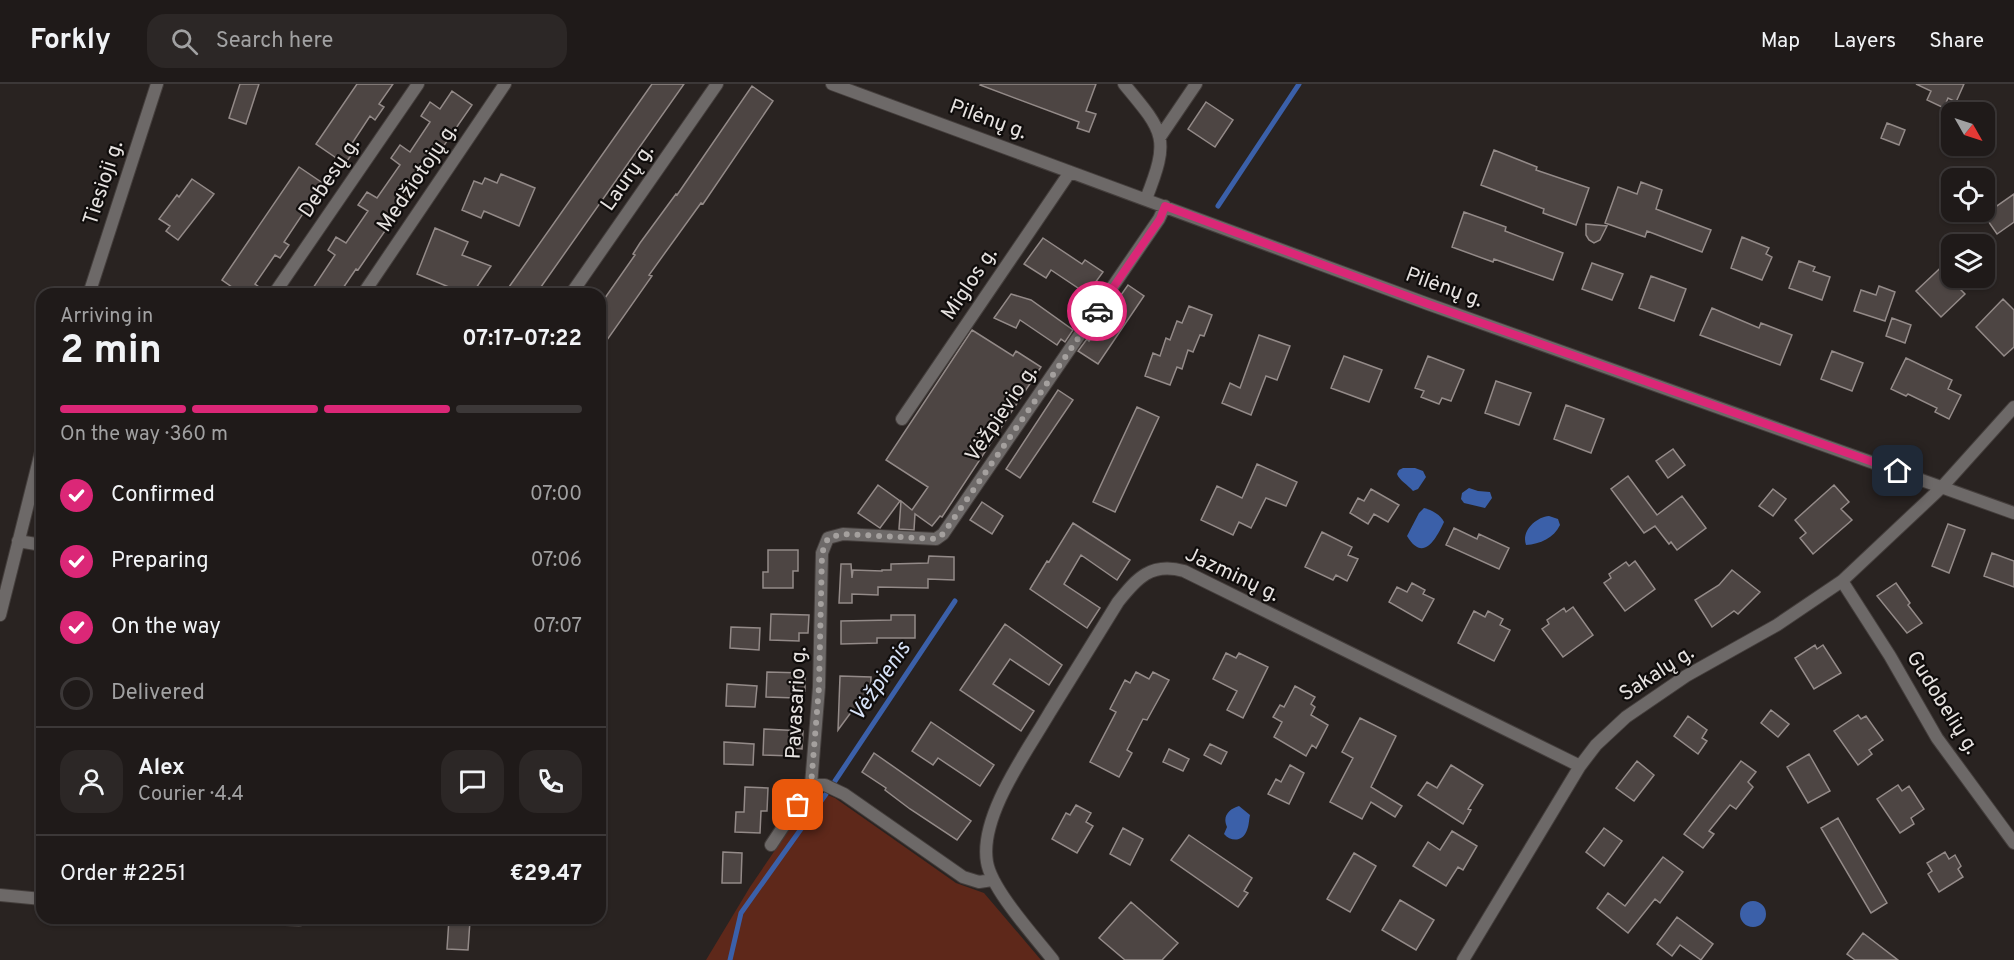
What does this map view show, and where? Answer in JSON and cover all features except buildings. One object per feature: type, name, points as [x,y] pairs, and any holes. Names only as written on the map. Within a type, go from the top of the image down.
[{"type":"street","name":"Tiesioji g.","points":[[91,288],[157,84]]},
{"type":"street","name":"Debesų g.","points":[[278,288],[418,84]]},
{"type":"street","name":"Medžiotojų g.","points":[[367,288],[505,84]]},
{"type":"street","name":"Laurų g.","points":[[575,288],[717,84]]},
{"type":"street","name":"Pilėnų g.","points":[[832,84],[1428,304],[2014,513]]},
{"type":"street","points":[[1124,84],[1152,118],[1160,137],[1161,154],[1158,169],[1146,199]]},
{"type":"street","points":[[1160,137],[1196,84]]},
{"type":"street","name":"Miglos g.","points":[[902,419],[1070,172]]},
{"type":"street","name":"Vėžpievio g.","points":[[822,553],[828,538],[843,534],[936,539],[943,534],[1160,219],[1165,206]]},
{"type":"street","points":[[1942,487],[2014,407]]},
{"type":"street","points":[[0,615],[36,471]]},
{"type":"street","name":"Sakalų g.","points":[[1463,960],[1580,766],[1596,745],[1626,717],[1686,676],[1777,625],[1842,581],[1942,487]]},
{"type":"street","points":[[18,541],[36,545]]},
{"type":"street","name":"Pavasario g.","points":[[771,844],[811,785],[819,687],[822,553]]},
{"type":"street","name":"Jazminų g.","points":[[1053,960],[992,880],[987,862],[986,843],[992,818],[1003,793],[1118,602],[1132,584],[1146,573],[1171,567],[1184,571],[1580,766]]},
{"type":"street","name":"Gudobelių g.","points":[[1842,581],[1890,656],[1937,738],[2014,843]]},
{"type":"street","points":[[811,785],[825,785],[844,794],[963,877],[979,882],[992,880]]},
{"type":"street","points":[[0,895],[36,898]]},
{"type":"shaded area","points":[[816,790],[835,798],[956,883],[984,893],[1041,960],[706,960],[750,887]]},
{"type":"water","points":[[1403,468],[1423,471],[1426,477],[1418,489],[1413,491],[1398,476],[1399,470]]},
{"type":"water","points":[[1469,488],[1490,492],[1492,498],[1485,508],[1464,503],[1461,499],[1462,493]]},
{"type":"water","points":[[1424,508],[1436,513],[1444,522],[1428,546],[1418,548],[1407,536]]},
{"type":"water","points":[[1549,516],[1558,519],[1560,525],[1557,530],[1546,540],[1526,545],[1526,535],[1531,526],[1539,519]]},
{"type":"water","points":[[1239,806],[1250,815],[1245,834],[1237,840],[1224,834],[1227,827],[1226,816],[1229,811]]},
{"type":"water","points":[[1753,901],[1762,905],[1766,914],[1762,923],[1753,927],[1744,923],[1740,914],[1744,905]]},
{"type":"waterway","name":"Vėžpienis","points":[[1218,206],[1299,84]]},
{"type":"waterway","name":"Vėžpienis","points":[[835,781],[955,601]]},
{"type":"waterway","name":"Vėžpienis","points":[[730,960],[741,913],[826,794]]},
{"type":"way so far","points":[[798,805],[811,785],[819,687],[822,553],[828,538],[843,534],[936,539],[943,534],[1097,311]]},
{"type":"route","points":[[1097,311],[1160,219],[1165,206],[1428,304],[1898,471]]}]
